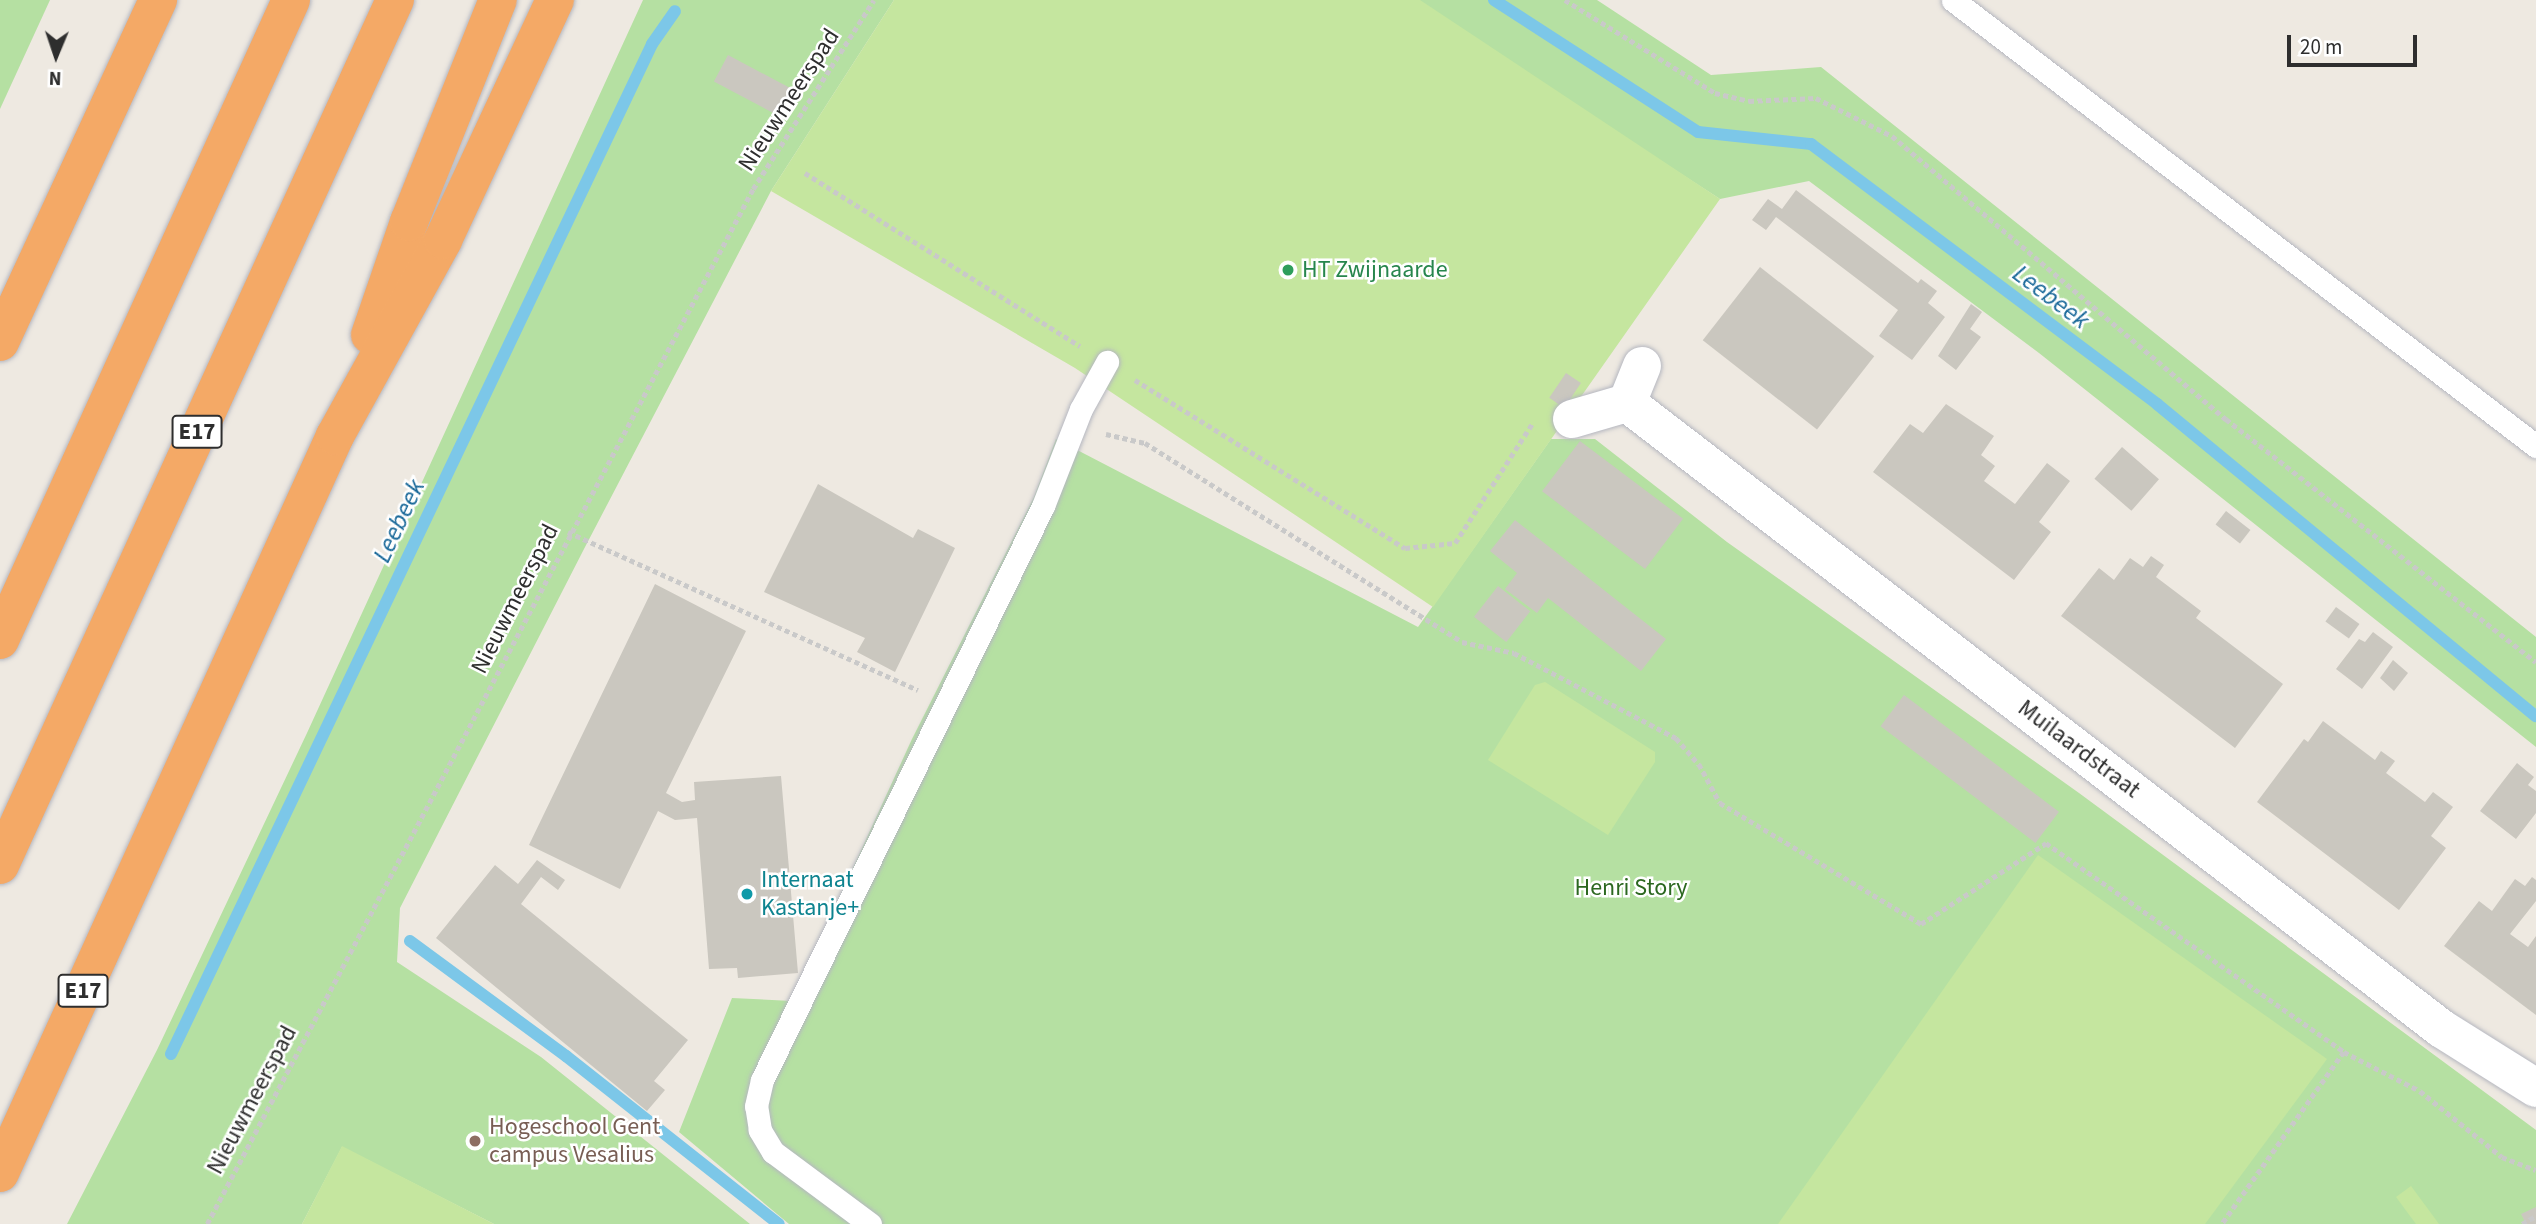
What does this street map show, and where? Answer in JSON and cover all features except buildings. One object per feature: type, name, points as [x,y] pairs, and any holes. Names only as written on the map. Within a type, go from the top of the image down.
[{"type":"highway","points":[[0,342],[158,0]]},
{"type":"highway","points":[[0,640],[291,0]]},
{"type":"highway","name":"E17","points":[[0,865],[395,0]]},
{"type":"highway","name":"E17","points":[[335,436],[409,222],[498,0]]},
{"type":"highway","name":"E17","points":[[0,1173],[335,436],[443,240],[555,0]]},
{"type":"street","points":[[1572,419],[1627,404],[1642,366]]},
{"type":"street","name":"Muilaardstraat","points":[[1627,404],[2442,1028],[2536,1088]]},
{"type":"lane","points":[[1953,0],[2536,446]]},
{"type":"lane","points":[[870,1224],[774,1152],[760,1130],[756,1106],[761,1080],[1043,506],[1070,436],[1107,362]]},
{"type":"path","name":"Nieuwmeerspad","points":[[207,1224],[568,532],[753,189],[874,0]]},
{"type":"path","points":[[1565,0],[1715,93],[1749,100],[1816,98],[1892,136],[2227,419],[2536,662]]},
{"type":"path","points":[[805,173],[1405,548],[1455,543],[1542,409],[1572,419]]},
{"type":"path","points":[[1070,436],[1099,434],[1145,443],[1462,642],[1514,653],[1676,737],[1699,764],[1720,803],[1921,924],[2046,843],[2344,1052],[2420,1091],[2502,1157],[2536,1170]]},
{"type":"path","points":[[568,532],[946,702]]},
{"type":"path","points":[[2221,1224],[2344,1052]]},
{"type":"path","points":[[2522,1224],[2536,1216]]},
{"type":"green space","points":[[0,0],[50,0],[0,109]]},
{"type":"green space","points":[[643,0],[894,0],[771,191],[584,549],[400,908],[397,962],[541,1057],[750,1224],[494,1224],[342,1147],[302,1224],[67,1224],[157,1050],[307,733]]},
{"type":"green space","name":"HT Zwijnaarde","points":[[894,0],[1420,0],[1720,199],[1433,607],[1075,368],[771,191]]},
{"type":"green space","points":[[1412,0],[1597,0],[1711,75],[1821,67],[2536,637],[2536,747],[2039,353],[1809,181],[1720,199]]},
{"type":"green space","name":"Henri Story","points":[[1056,439],[1418,627],[1551,439],[1595,439],[1727,542],[2079,793],[2536,1130],[2536,1224],[789,1224],[679,1132],[732,998],[792,1001],[912,739],[1034,497]]},
{"type":"green space","points":[[1545,682],[1655,752],[1655,762],[1608,835],[1488,760],[1535,685]]},
{"type":"green space","points":[[2038,855],[2327,1059],[2205,1224],[1778,1224]]},
{"type":"green space","points":[[342,1146],[494,1224],[302,1224]]},
{"type":"green space","points":[[2411,1186],[2439,1224],[2416,1224],[2396,1197]]},
{"type":"waterway","name":"Leebeek","points":[[1494,0],[1698,132],[1811,144],[2157,404],[2536,716]]},
{"type":"waterway","name":"Leebeek","points":[[171,1054],[652,44],[675,11]]},
{"type":"waterway","points":[[410,941],[566,1056],[779,1224]]},
{"type":"place","name":"HT Zwijnaarde","points":[[1288,270]]},
{"type":"place","name":"Internaat Kastanje+","points":[[747,894]]},
{"type":"place","name":"Hogeschool Gent campus Vesalius","points":[[475,1141]]}]
